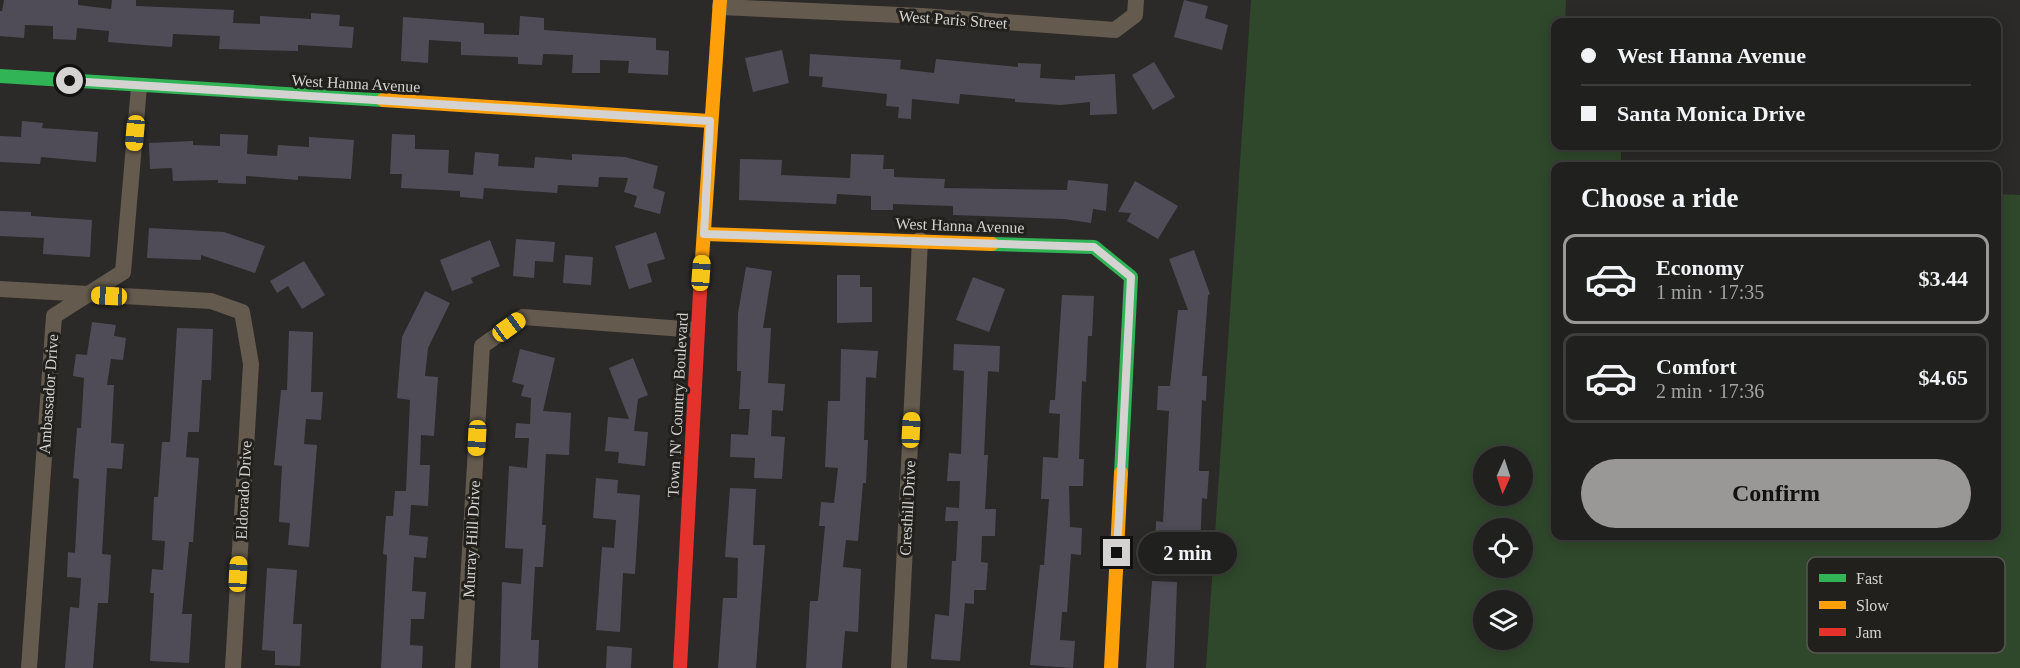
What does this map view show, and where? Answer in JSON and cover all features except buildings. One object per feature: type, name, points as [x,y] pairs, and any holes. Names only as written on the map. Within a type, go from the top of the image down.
[{"type":"street","name":"West Paris Street","points":[[720,3],[922,8],[1115,30],[1135,15],[1136,0]]},
{"type":"street","name":"Town 'N' Country Boulevard","points":[[680,668],[697,330],[720,3]]},
{"type":"street","name":"West Hanna Avenue","points":[[0,76],[140,87],[710,121]]},
{"type":"street","name":"Ambassador Drive","points":[[29,668],[54,316],[123,272],[140,87]]},
{"type":"street","name":"West Hanna Avenue","points":[[704,234],[1094,247],[1131,277],[1112,668]]},
{"type":"street","name":"Cresthill Drive","points":[[899,668],[920,240]]},
{"type":"street","points":[[0,289],[89,295]]},
{"type":"street","name":"Eldorado Drive","points":[[89,295],[211,301],[242,312],[251,364],[233,668]]},
{"type":"street","name":"Murray Hill Drive","points":[[463,668],[482,346],[523,317],[697,330]]},
{"type":"green space","points":[[1251,0],[1566,0],[1565,18],[1551,18],[1551,150],[1621,150],[1621,162],[1551,162],[1551,540],[2001,540],[2001,194],[2020,195],[2020,668],[1206,668]]},
{"type":"traffic: fast","points":[[0,76],[383,100]]},
{"type":"traffic: fast","points":[[992,244],[1094,247],[1131,277],[1121,473]]},
{"type":"traffic: slow","points":[[701,273],[720,0]]},
{"type":"traffic: slow","points":[[383,100],[710,121]]},
{"type":"traffic: slow","points":[[704,234],[992,244]]},
{"type":"traffic: slow","points":[[1111,668],[1121,473]]},
{"type":"traffic: jam","points":[[680,668],[701,273]]},
{"type":"route","points":[[70,81],[710,121],[704,234],[1094,247],[1131,277],[1117,553]]}]
